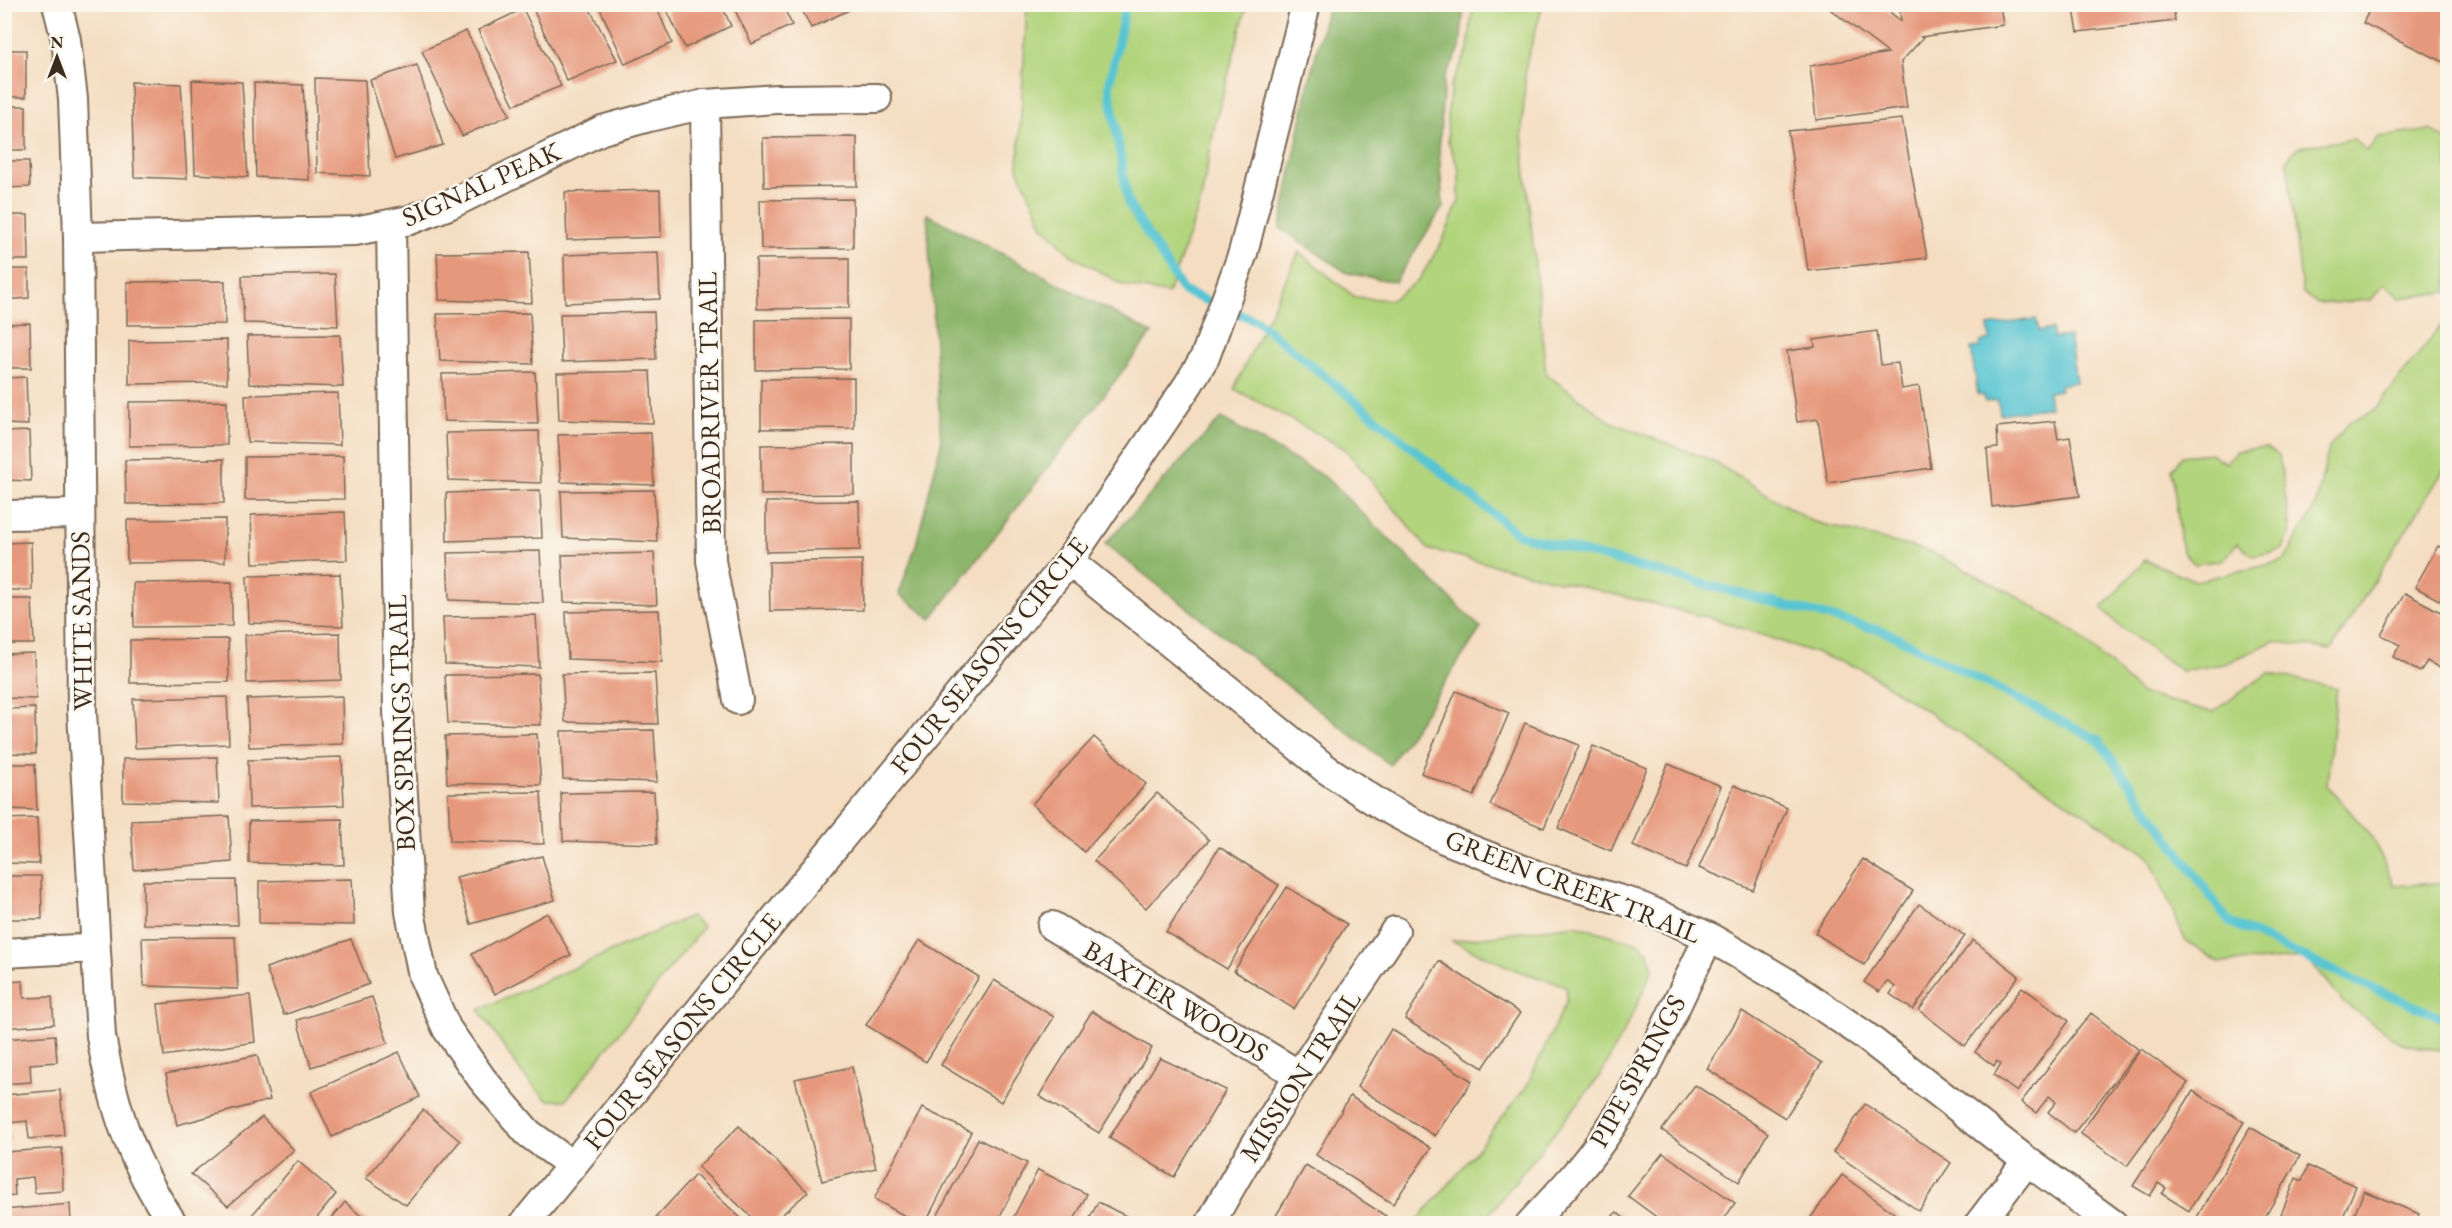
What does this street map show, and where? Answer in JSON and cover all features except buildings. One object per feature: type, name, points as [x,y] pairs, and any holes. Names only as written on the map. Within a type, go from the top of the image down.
[{"type":"street","name":"WHITE SANDS","points":[[57,4],[66,40],[72,99],[78,237],[83,742],[101,1036],[109,1081],[135,1161],[172,1224]]},
{"type":"street","name":"FOUR SEASONS CIRCLE","points":[[524,1224],[1069,561],[1188,385],[1205,357],[1243,252],[1306,4]]},
{"type":"street","name":"SIGNAL PEAK","points":[[78,237],[344,232],[391,224],[410,220],[451,204],[602,130],[705,104],[777,99],[877,98]]},
{"type":"street","name":"BROADRIVER TRAIL","points":[[705,104],[711,561],[738,700]]},
{"type":"street","name":"BOX SPRINGS TRAIL","points":[[391,224],[398,711],[410,912],[423,976],[447,1029],[482,1079],[528,1133],[572,1165]]},
{"type":"street","points":[[4,515],[80,514]]},
{"type":"street","name":"GREEN CREEK TRAIL","points":[[1069,561],[1326,769],[1384,807],[1444,839],[1544,878],[1635,904],[1709,938],[1786,982],[1864,1035],[2027,1161],[2114,1224]]},
{"type":"street","name":"BAXTER WOODS","points":[[1052,926],[1299,1075]]},
{"type":"street","name":"MISSION TRAIL","points":[[1210,1224],[1241,1166],[1395,931]]},
{"type":"street","name":"PIPE SPRINGS","points":[[1530,1224],[1565,1186],[1602,1140],[1628,1098],[1709,938]]},
{"type":"street","points":[[4,953],[95,948]]},
{"type":"street","points":[[1979,1224],[2027,1161]]},
{"type":"green space","points":[[1027,5],[1247,5],[1215,124],[1201,200],[1168,294],[1123,285],[1071,255],[1043,226],[1018,168]]},
{"type":"green space","points":[[1328,5],[1464,5],[1460,49],[1444,78],[1439,151],[1443,207],[1395,282],[1347,273],[1280,228],[1308,86]]},
{"type":"green space","points":[[1473,5],[1545,5],[1542,8],[1526,64],[1522,135],[1546,374],[1611,422],[1711,460],[1811,521],[1931,552],[2011,593],[2075,632],[2141,694],[2213,712],[2268,673],[2337,688],[2327,785],[2373,838],[2394,886],[2447,882],[2447,1051],[2402,1044],[2343,1002],[2307,958],[2220,963],[2185,940],[2149,856],[1862,669],[1715,619],[1428,549],[1344,448],[1234,389],[1299,252],[1355,297],[1391,300],[1419,280],[1443,240],[1459,201],[1459,170],[1448,141],[1447,117],[1451,85],[1468,50]]},
{"type":"green space","points":[[2431,130],[2447,141],[2447,292],[2400,298],[2384,284],[2371,300],[2318,304],[2302,292],[2287,160],[2298,147],[2354,139],[2367,151],[2378,137]]},
{"type":"green space","points":[[927,214],[1152,333],[931,619],[899,594],[916,545],[941,444]]},
{"type":"green space","points":[[2447,318],[2447,465],[2331,650],[2274,641],[2225,664],[2181,671],[2116,623],[2102,608],[2145,560],[2196,581],[2284,561],[2316,505],[2329,447],[2349,422],[2374,411]]},
{"type":"green space","points":[[1221,418],[1325,477],[1481,628],[1390,765],[1105,544]]},
{"type":"green space","points":[[2266,447],[2279,456],[2291,532],[2282,550],[2254,556],[2237,543],[2224,560],[2195,564],[2182,552],[2172,469],[2182,456],[2210,453],[2226,463],[2237,451]]},
{"type":"green space","points":[[691,916],[703,927],[566,1100],[547,1100],[523,1075],[479,1010]]},
{"type":"green space","points":[[1575,925],[1638,943],[1648,952],[1653,968],[1634,1012],[1600,1076],[1482,1223],[1415,1223],[1456,1176],[1526,1087],[1567,1000],[1566,986],[1518,971],[1452,941]]},
{"type":"water","points":[[2036,319],[2039,331],[2052,329],[2054,338],[2069,336],[2076,382],[2059,385],[2060,390],[2048,392],[2050,407],[2000,414],[1998,400],[1985,402],[1983,395],[1978,395],[1971,348],[1980,347],[1980,342],[1990,340],[1988,326]]},
{"type":"waterway","points":[[1126,4],[1109,86],[1128,203],[1183,291],[1257,321],[1519,535],[1886,632],[2098,740],[2229,922],[2360,983],[2448,1020]]}]
